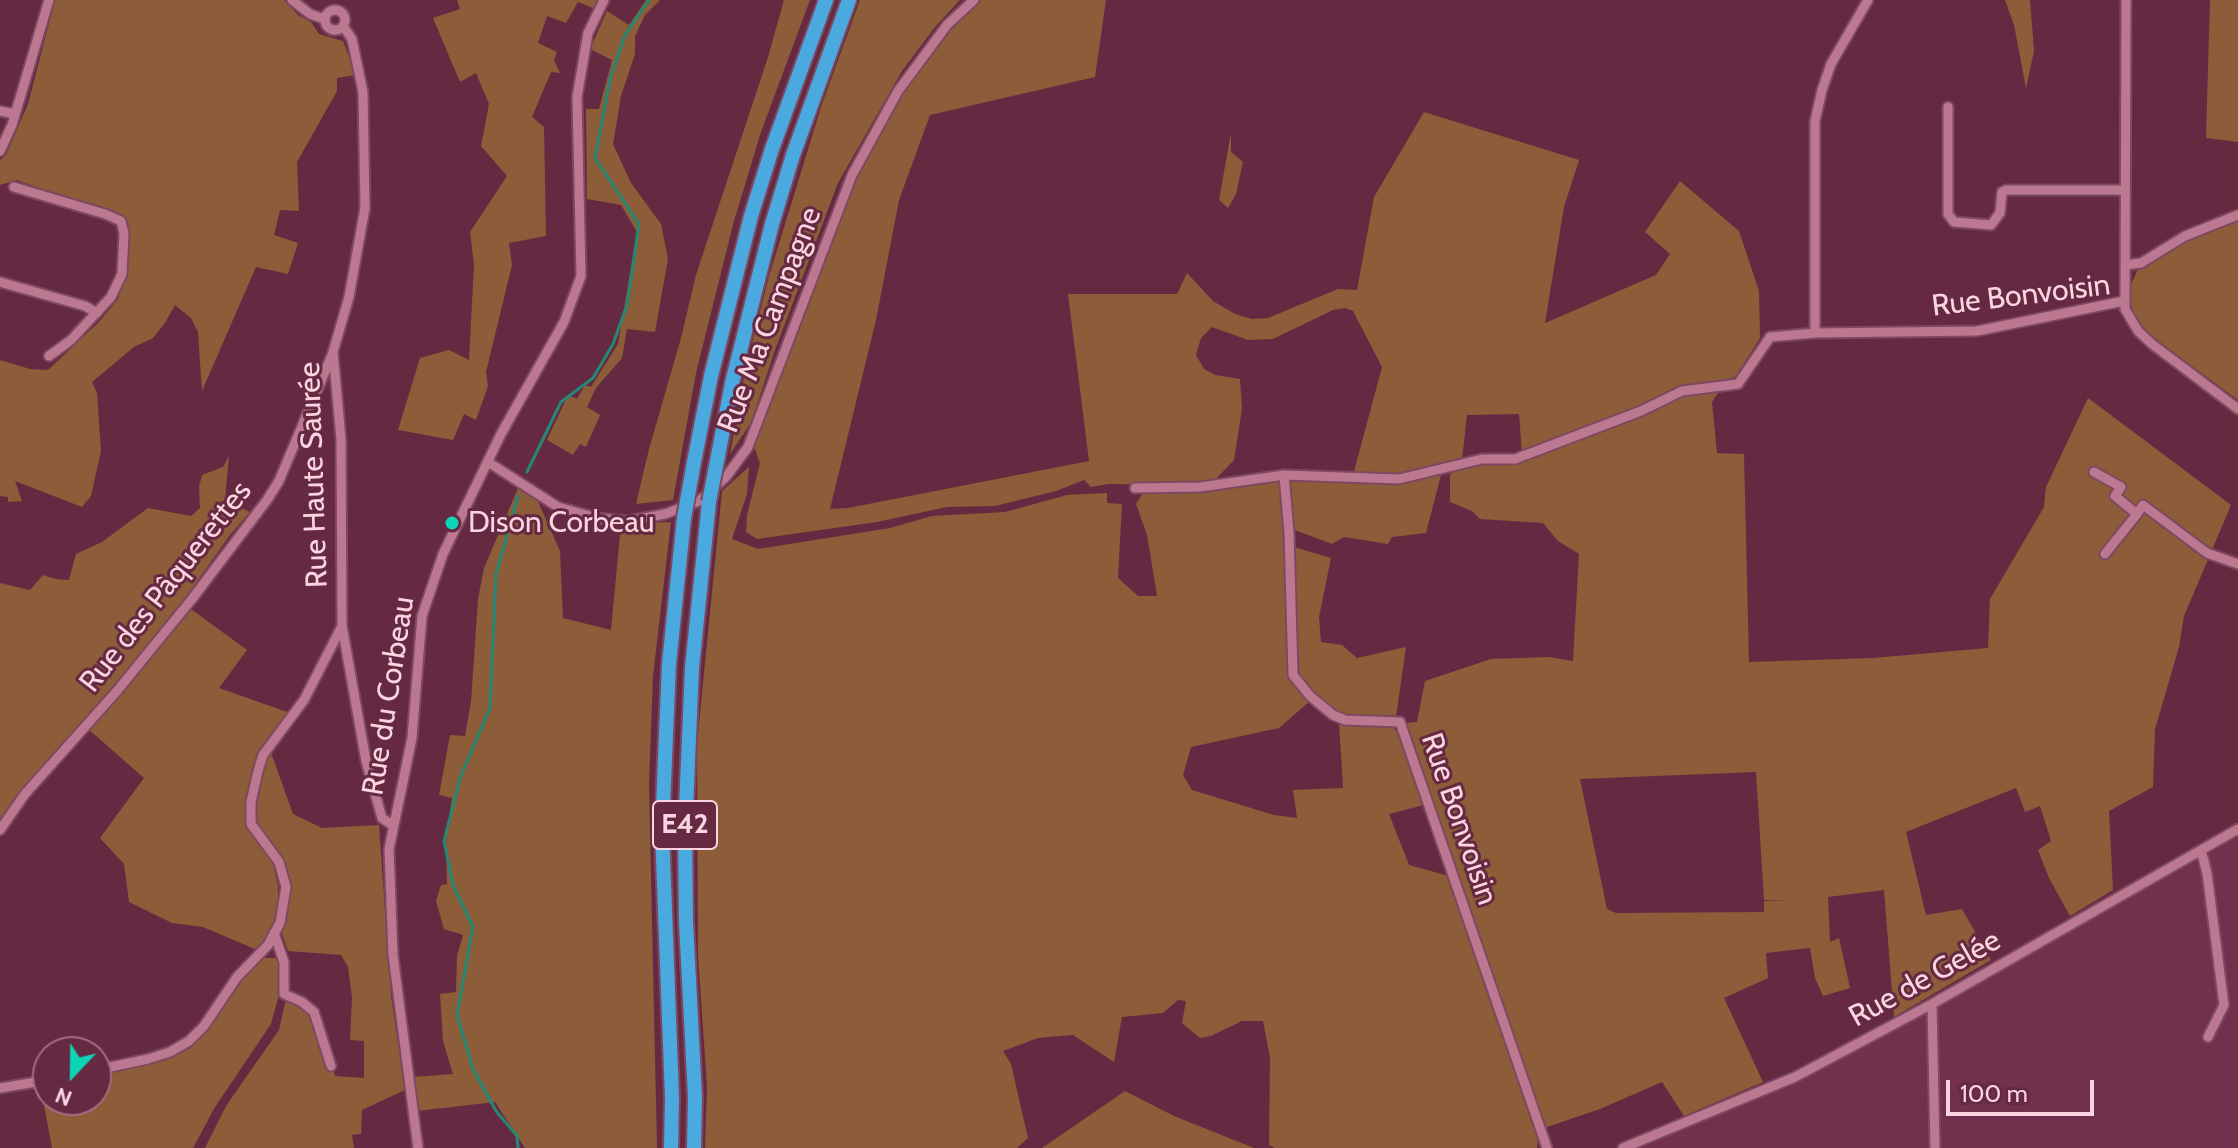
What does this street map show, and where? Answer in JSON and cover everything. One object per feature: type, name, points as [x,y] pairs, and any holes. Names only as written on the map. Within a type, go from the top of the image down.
[{"type":"highway","name":"E42","points":[[671,1148],[662,816],[669,664],[684,518],[711,376],[751,216],[826,0]]},
{"type":"highway","name":"E42","points":[[694,1148],[695,1097],[685,832],[692,668],[709,502],[743,338],[772,224],[793,155],[849,0]]},
{"type":"street","points":[[0,151],[15,114],[49,0]]},
{"type":"street","points":[[292,0],[310,14],[324,19],[329,29],[343,26]]},
{"type":"street","name":"Rue du Corbeau","points":[[418,1148],[393,955],[389,849],[412,738],[418,649],[425,606],[443,554],[488,462],[564,322],[581,276],[577,97],[588,33],[604,0]]},
{"type":"street","name":"Rue Ma Campagne","points":[[488,462],[558,507],[597,518],[628,521],[665,514],[699,501],[726,477],[748,447],[852,175],[898,91],[947,25],[974,0]]},
{"type":"street","points":[[1815,333],[1815,121],[1831,64],[1868,0]]},
{"type":"street","points":[[2124,301],[2126,0]]},
{"type":"street","name":"Rue Haute Saurée","points":[[324,19],[336,4],[343,13],[343,26],[352,39],[363,92],[365,208],[349,297],[333,352],[341,439],[342,626],[366,761],[382,818],[392,825]]},
{"type":"street","points":[[1948,107],[1948,214],[1954,222],[1991,225],[2000,213],[2002,192],[2006,190],[2124,190]]},
{"type":"street","points":[[0,111],[15,114]]},
{"type":"street","points":[[14,187],[52,200],[75,203],[121,221],[124,233],[122,274],[111,297],[71,340],[49,356]]},
{"type":"street","points":[[2125,265],[2141,263],[2185,236],[2238,215]]},
{"type":"street","points":[[0,282],[85,306],[97,313]]},
{"type":"street","name":"Rue Bonvoisin","points":[[1547,1148],[1400,722],[1345,720],[1333,715],[1310,696],[1293,675],[1284,475],[1399,479],[1482,459],[1515,459],[1641,411],[1682,391],[1738,384],[1770,337],[1815,333],[1977,331],[2124,301],[2125,309],[2138,331],[2238,409]]},
{"type":"street","name":"Rue des Pâquerettes","points":[[0,830],[25,794],[117,691],[192,599],[267,500],[279,481],[333,352]]},
{"type":"street","points":[[2094,472],[2121,487],[2115,496],[2137,514]]},
{"type":"street","points":[[1135,488],[1200,487],[1284,475]]},
{"type":"street","points":[[2105,554],[2143,505],[2207,553],[2238,564]]},
{"type":"street","points":[[112,1067],[170,1052],[189,1041],[204,1026],[237,977],[268,945],[280,923],[285,902],[284,874],[279,862],[251,824],[251,802],[263,755],[304,700],[342,626]]},
{"type":"street","name":"Rue de Gelée","points":[[1623,1148],[1795,1077],[1932,1004],[2238,829]]},
{"type":"street","points":[[2201,850],[2207,873],[2224,1005],[2208,1037]]},
{"type":"street","points":[[274,933],[284,962],[284,994],[302,1002],[314,1012],[331,1066]]},
{"type":"street","points":[[1932,1004],[1935,1148]]},
{"type":"street","points":[[0,1088],[32,1083]]},
{"type":"shaded area","points":[[55,0],[284,0],[298,15],[311,22],[319,34],[343,41],[356,75],[337,78],[337,91],[297,162],[299,211],[280,210],[274,235],[298,243],[288,274],[256,267],[202,391],[198,332],[191,318],[175,305],[153,338],[134,347],[92,382],[97,393],[101,451],[91,496],[82,507],[15,481],[22,501],[8,502],[8,497],[0,496],[0,360],[30,369],[48,370],[99,322],[118,299],[125,276],[129,230],[123,219],[17,180],[0,185],[0,160],[6,155],[28,104]]},
{"type":"shaded area","points":[[457,0],[598,0],[593,8],[578,2],[566,23],[547,16],[538,43],[557,52],[554,60],[560,73],[551,72],[532,117],[544,127],[546,236],[509,243],[512,265],[486,372],[488,386],[476,420],[464,414],[453,440],[398,430],[420,358],[449,350],[469,360],[474,265],[470,232],[507,176],[481,146],[489,104],[476,73],[460,82],[433,18],[460,9]]},
{"type":"shaded area","points":[[646,0],[660,0],[645,15],[635,36],[635,54],[621,96],[613,144],[631,183],[661,224],[668,259],[655,332],[627,329],[622,358],[596,388],[587,407],[600,415],[586,447],[580,444],[573,455],[547,440],[568,395],[577,399],[585,385],[591,387],[618,344],[637,232],[621,205],[587,199],[586,109],[599,109],[612,60],[590,49],[607,11],[629,25]]},
{"type":"shaded area","points":[[784,0],[810,0],[761,132],[734,221],[696,373],[673,500],[636,504],[696,275]]},
{"type":"shaded area","points":[[860,0],[960,0],[902,71],[838,183],[751,423],[730,454],[745,371],[769,276],[822,104]]},
{"type":"shaded area","points":[[980,0],[1106,0],[1095,77],[930,115],[899,200],[876,320],[830,509],[1089,461],[1068,294],[1177,294],[1187,273],[1213,301],[1235,314],[1252,319],[1268,318],[1338,289],[1357,290],[1374,197],[1424,112],[1579,160],[1564,207],[1545,323],[1656,275],[1670,254],[1645,232],[1680,181],[1739,231],[1759,291],[1760,338],[1736,376],[1722,383],[1674,388],[1637,408],[1522,454],[1519,414],[1467,415],[1462,460],[1394,476],[1353,475],[1382,367],[1353,311],[1345,308],[1333,310],[1273,339],[1248,340],[1212,327],[1201,338],[1196,355],[1204,369],[1215,375],[1240,379],[1242,409],[1234,460],[1213,482],[1091,487],[1084,480],[1056,491],[995,506],[947,507],[877,522],[757,539],[746,532],[747,515],[760,463],[754,447],[845,199],[904,86],[956,22]]},
{"type":"shaded area","points":[[2005,0],[2030,0],[2034,51],[2026,88],[2014,25]]},
{"type":"shaded area","points":[[2210,0],[2238,0],[2238,142],[2206,138]]},
{"type":"shaded area","points":[[1231,133],[1231,152],[1243,162],[1236,194],[1228,208],[1219,200]]},
{"type":"shaded area","points":[[2238,218],[2238,400],[2147,333],[2132,312],[2129,290],[2137,271],[2191,235]]},
{"type":"shaded area","points":[[1720,390],[1712,402],[1717,453],[1744,454],[1749,662],[1873,658],[1988,648],[1990,599],[2044,507],[2046,487],[2088,398],[2231,505],[2184,616],[2179,647],[2155,729],[2153,787],[2109,811],[2113,890],[2070,916],[2038,850],[2051,841],[2040,806],[2025,812],[2016,788],[1906,832],[1926,915],[1962,909],[1991,960],[1894,1017],[1884,890],[1828,897],[1830,942],[1839,938],[1850,988],[1823,996],[1815,978],[1810,948],[1766,953],[1768,978],[1724,998],[1763,1082],[1684,1116],[1662,1082],[1600,1109],[1544,1128],[1403,723],[1417,722],[1425,681],[1491,659],[1549,657],[1573,661],[1579,554],[1558,541],[1543,523],[1480,519],[1472,511],[1450,502],[1450,475],[1456,469],[1476,464],[1507,464],[1604,431],[1679,396]],"holes":[[[1756,772],[1764,900],[1787,900],[1764,901],[1764,912],[1616,913],[1607,909],[1580,779]]]},
{"type":"shaded area","points":[[229,456],[225,500],[250,512],[176,611],[0,823],[0,583],[30,590],[43,575],[69,580],[76,554],[102,542],[148,508],[191,516],[200,508],[202,475],[223,467]]},
{"type":"shaded area","points":[[749,467],[747,494],[732,539],[758,549],[890,528],[932,516],[1005,512],[1067,495],[1107,493],[1107,503],[1122,504],[1118,578],[1138,596],[1157,596],[1147,535],[1136,504],[1143,493],[1218,490],[1281,480],[1291,677],[1310,701],[1279,728],[1191,747],[1183,775],[1192,790],[1274,815],[1297,818],[1293,790],[1343,788],[1339,722],[1391,725],[1398,733],[1424,805],[1389,814],[1409,865],[1449,876],[1538,1139],[1537,1148],[1275,1148],[1269,1145],[1270,1058],[1263,1021],[1242,1021],[1200,1038],[1182,1023],[1186,1001],[1178,1000],[1163,1013],[1122,1017],[1114,1062],[1073,1035],[1038,1038],[1003,1051],[1011,1064],[1028,1138],[1017,1148],[705,1148],[707,1087],[698,955],[697,744],[722,491]]},
{"type":"shaded area","points":[[1441,475],[1426,533],[1392,537],[1388,544],[1344,537],[1332,544],[1292,529],[1287,479],[1392,484]]},
{"type":"shaded area","points":[[518,488],[536,497],[560,551],[563,618],[611,630],[621,524],[671,522],[653,676],[649,785],[657,1148],[525,1148],[495,1102],[417,1111],[412,1077],[453,1074],[443,1041],[440,994],[456,992],[457,956],[463,935],[444,929],[436,901],[441,885],[447,884],[446,840],[452,798],[439,795],[450,735],[465,736],[471,702],[478,599],[484,568]]},
{"type":"shaded area","points":[[1291,546],[1331,558],[1319,617],[1321,642],[1342,645],[1357,658],[1406,647],[1396,717],[1334,713],[1310,692],[1295,672]]},
{"type":"shaded area","points":[[191,609],[247,650],[219,688],[290,713],[262,746],[245,819],[272,860],[278,886],[278,915],[265,941],[255,949],[203,927],[172,923],[129,902],[124,864],[100,838],[144,778],[87,728]]},
{"type":"shaded area","points":[[269,747],[293,814],[322,828],[379,825],[391,996],[405,1090],[362,1110],[361,1134],[352,1135],[354,1148],[205,1148],[226,1106],[279,1030],[286,999],[307,1008],[318,1028],[326,1065],[332,1064],[335,1076],[364,1078],[364,1041],[350,1040],[352,997],[348,967],[341,955],[288,951],[282,933],[288,887],[255,827],[253,806]]},
{"type":"shaded area","points":[[2238,829],[2238,1148],[1640,1148],[1800,1080],[1935,1006]]},
{"type":"shaded area","points":[[260,958],[278,958],[279,995],[271,1024],[215,1107],[193,1148],[52,1148],[46,1116],[112,1116],[112,1071],[154,1062],[192,1044],[221,1009],[245,972]]},
{"type":"shaded area","points":[[1125,1091],[1174,1116],[1254,1148],[1042,1148]]},
{"type":"waterway","points":[[527,472],[561,402],[593,378],[613,344],[627,305],[639,224],[595,158],[610,79],[625,35],[649,0]]},
{"type":"waterway","points":[[518,496],[496,574],[490,708],[460,778],[444,841],[453,885],[473,927],[457,1015],[473,1069],[496,1111],[517,1136],[518,1148]]},
{"type":"place","name":"Dison Corbeau","points":[[452,523]]}]
